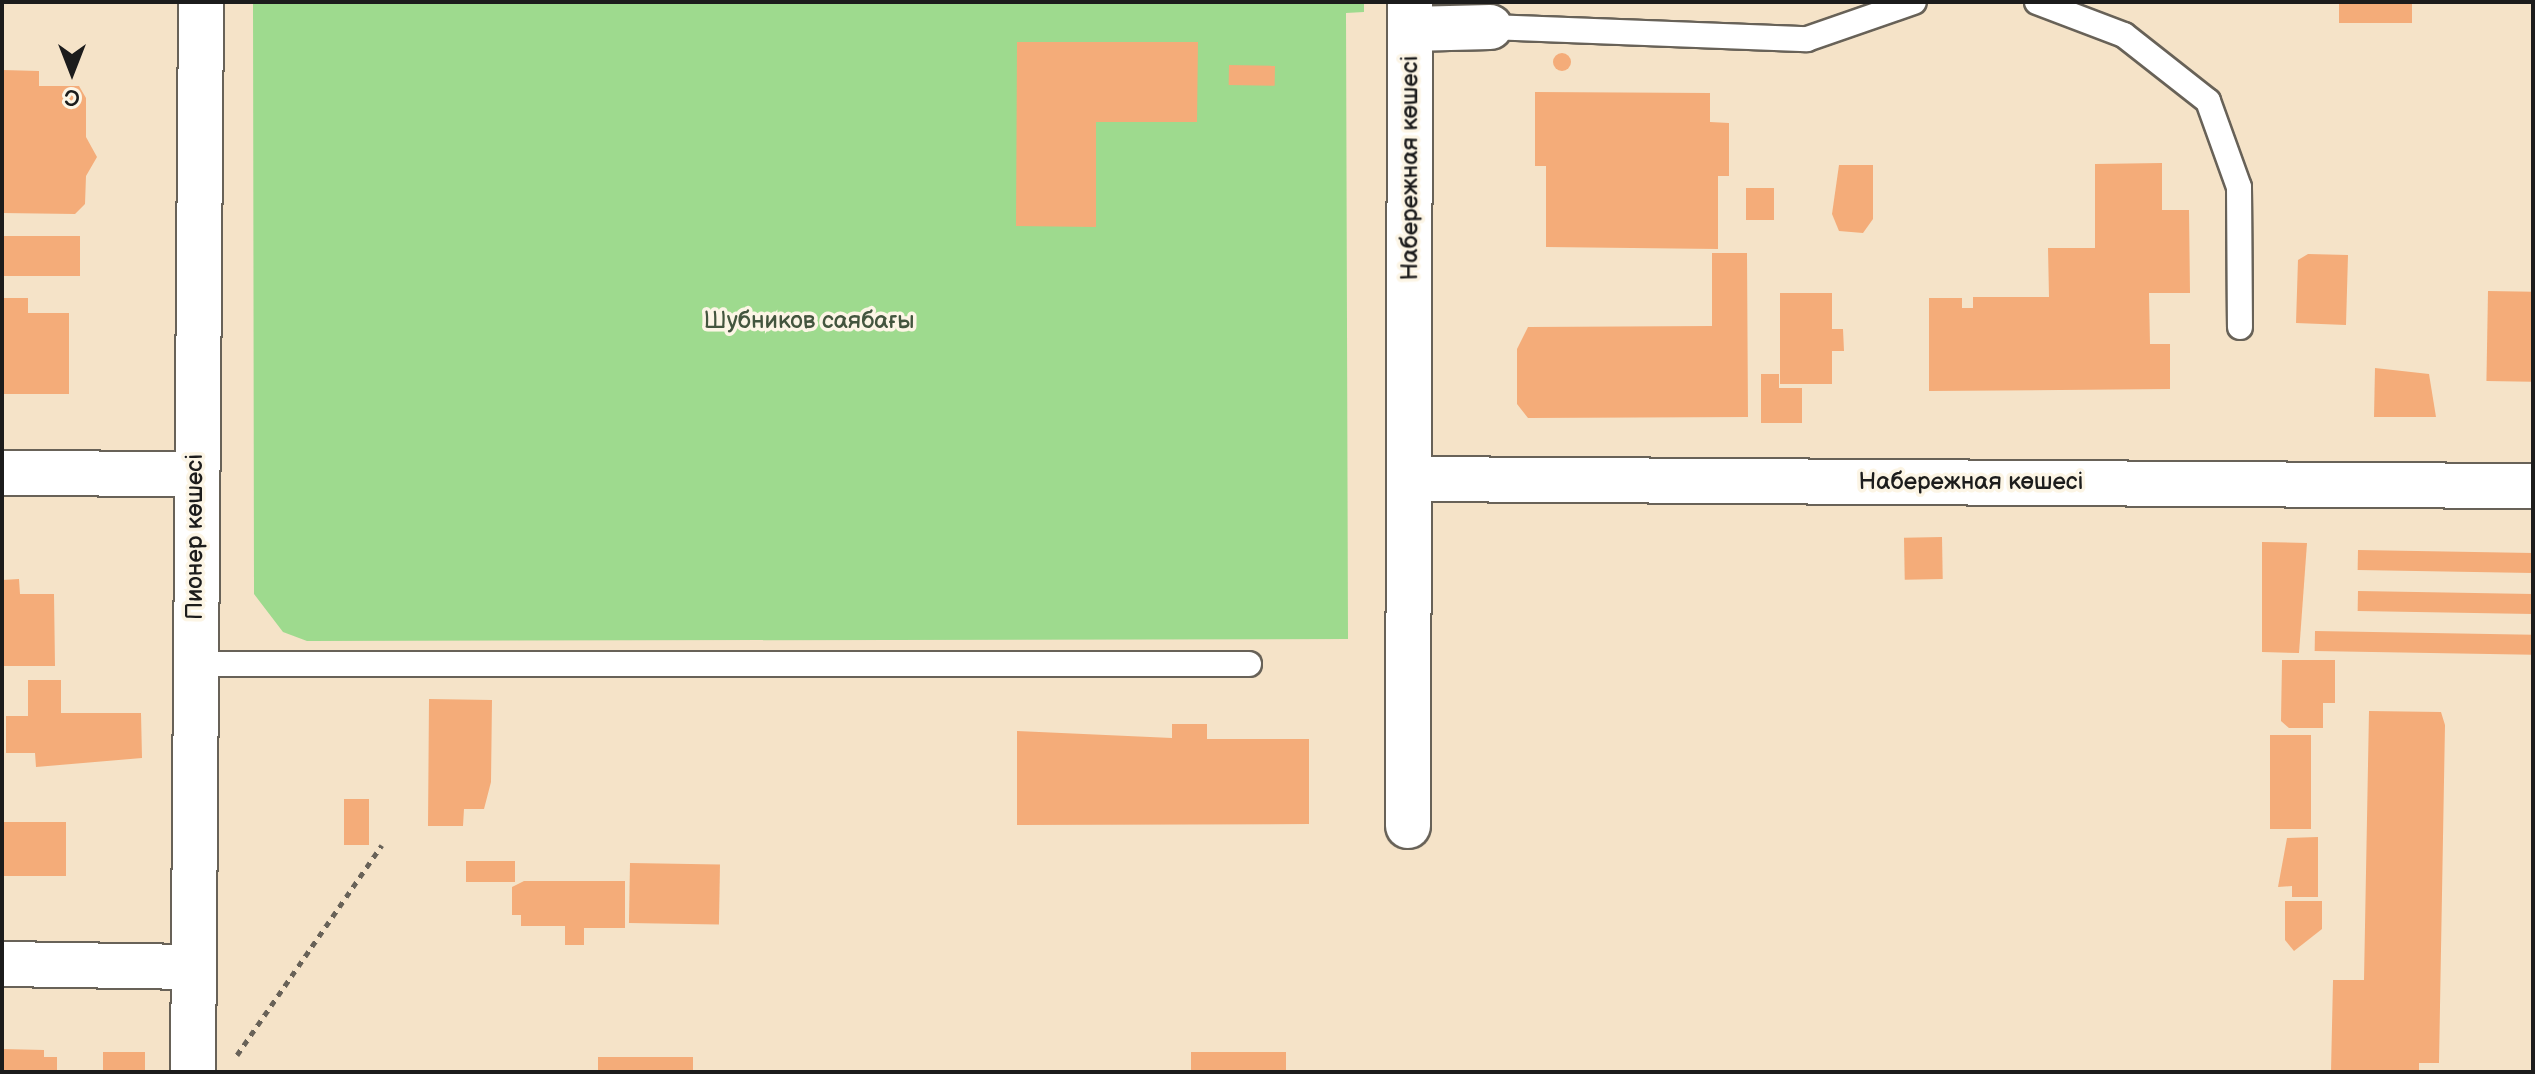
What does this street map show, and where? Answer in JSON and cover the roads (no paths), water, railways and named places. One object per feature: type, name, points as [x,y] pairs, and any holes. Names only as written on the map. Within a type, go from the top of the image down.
[{"type":"street","name":"Пионер көшесі","points":[[193,1072],[195,474],[201,2]]},
{"type":"street","points":[[1410,15],[1490,27]]},
{"type":"street","name":"Набережная көшесі","points":[[1408,826],[1410,15]]},
{"type":"street","points":[[2,473],[195,474]]},
{"type":"street","name":"Набережная көшесі","points":[[1409,479],[2533,486]]},
{"type":"street","points":[[2,964],[193,967]]},
{"type":"lane","points":[[1490,27],[1807,39],[1914,2]]},
{"type":"lane","points":[[2037,2],[2124,35],[2208,101],[2239,187],[2240,327]]},
{"type":"lane","points":[[194,664],[1249,664]]},
{"type":"park label","name":"Шубников саябағы","points":[[809,321]]}]
